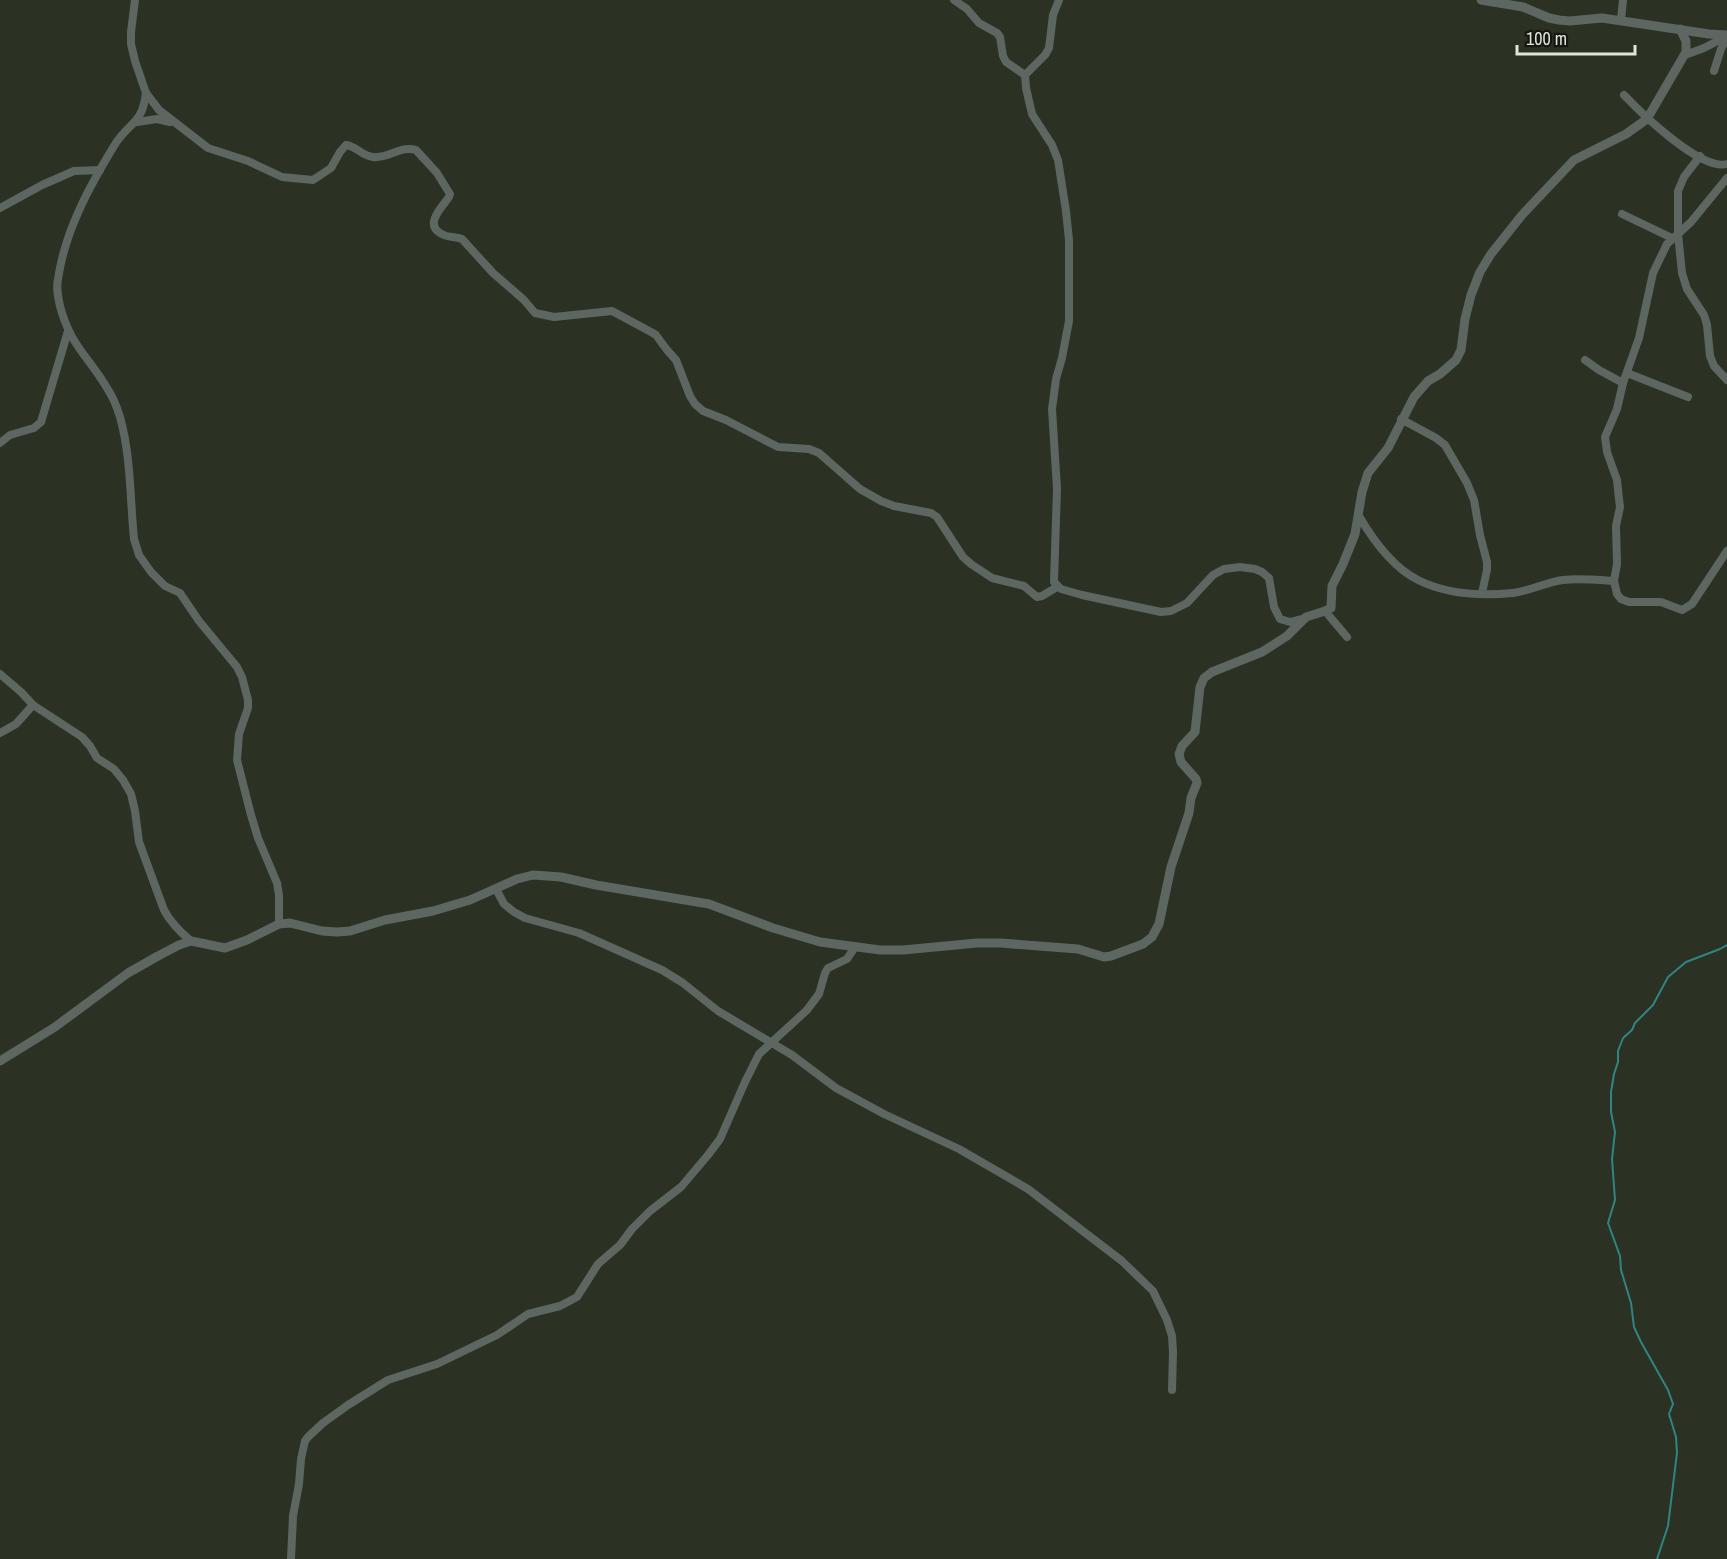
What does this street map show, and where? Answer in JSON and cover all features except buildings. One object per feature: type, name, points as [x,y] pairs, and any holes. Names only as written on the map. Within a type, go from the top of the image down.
[{"type":"street","points":[[135,0],[131,44],[146,93],[159,110],[208,148],[248,161],[282,177],[304,180],[313,180],[324,174],[331,168],[346,145],[353,146],[370,157],[379,157],[406,149],[416,150],[441,179],[450,194],[435,215],[436,230],[445,236],[462,239],[493,273],[524,300],[535,313],[554,317],[616,312],[656,335],[676,360],[690,396],[703,411],[726,420],[778,447],[809,449],[819,453],[860,489],[881,501],[894,506],[931,513],[944,526],[963,557],[981,573],[1024,586],[1037,597],[1057,587]]},
{"type":"street","points":[[954,0],[967,9],[979,23],[997,33],[1006,62],[1025,75]]},
{"type":"street","points":[[1059,0],[1053,15],[1049,48],[1025,75],[1032,114],[1052,145],[1058,160],[1069,240],[1069,321],[1052,409],[1057,489],[1054,582],[1057,587],[1083,595],[1135,608],[1166,612],[1187,603],[1213,575],[1233,567],[1240,567],[1262,572],[1269,578],[1274,607],[1280,620],[1290,622],[1331,607],[1332,586],[1355,534],[1362,492],[1368,473],[1388,448],[1401,419],[1421,388],[1456,360],[1461,350],[1471,295],[1480,272],[1498,243],[1574,160],[1620,138],[1647,119],[1684,55],[1686,41],[1680,29]]},
{"type":"street","points":[[1481,0],[1523,7],[1559,20],[1602,18],[1727,36]]},
{"type":"street","points":[[1621,20],[1623,0]]},
{"type":"street","points":[[1684,55],[1727,36]]},
{"type":"street","points":[[1714,71],[1727,36]]},
{"type":"street","points":[[146,93],[144,107],[137,122],[120,136],[75,219],[57,281],[57,294],[68,331],[107,387],[120,418],[125,441],[134,539],[139,555],[165,586],[180,593],[199,621],[237,666],[242,677],[248,708],[239,734],[237,760],[258,838],[277,883],[279,924]]},
{"type":"street","points":[[1624,95],[1660,131],[1689,151],[1725,167]]},
{"type":"street","points":[[137,122],[157,119],[175,124]]},
{"type":"street","points":[[1700,156],[1679,187],[1675,236],[1687,289],[1704,315],[1707,325],[1710,356],[1714,366],[1727,380]]},
{"type":"street","points":[[0,208],[74,171],[100,170]]},
{"type":"street","points":[[1727,178],[1691,222],[1667,244],[1653,273],[1639,338],[1605,441],[1617,480],[1618,556],[1614,581],[1617,594],[1622,599],[1629,602],[1661,602],[1682,610],[1692,604],[1727,551]]},
{"type":"street","points":[[1622,214],[1675,236]]},
{"type":"street","points":[[0,442],[10,435],[34,428],[41,422],[68,331]]},
{"type":"street","points":[[1585,360],[1623,383]]},
{"type":"street","points":[[1627,373],[1688,397]]},
{"type":"street","points":[[1401,419],[1440,441],[1448,450],[1467,483],[1474,500],[1487,562],[1482,593]]},
{"type":"street","points":[[1359,516],[1370,535],[1404,571],[1418,580],[1450,590],[1466,593],[1511,593],[1526,591],[1564,579],[1614,581]]},
{"type":"street","points":[[1325,611],[1347,637]]},
{"type":"street","points":[[0,674],[33,705],[82,737],[97,758],[114,769],[123,780],[131,794],[139,842],[161,902],[169,920],[191,941],[225,948],[279,924],[290,922],[322,931],[350,931],[385,920],[470,900],[532,874],[709,904],[791,934],[820,942],[903,951],[977,943],[1000,943],[1078,949],[1107,957],[1143,944],[1152,937],[1159,924],[1175,851],[1197,783],[1194,776],[1181,762],[1179,754],[1182,746],[1195,732],[1200,687],[1204,678],[1212,672],[1268,649],[1287,636],[1306,617]]},
{"type":"street","points":[[0,733],[16,723],[33,705]]},
{"type":"street","points":[[496,889],[504,904],[525,918],[579,933],[663,970],[691,988],[718,1011],[792,1055],[836,1088],[884,1114],[959,1149],[1028,1189],[1122,1261],[1153,1291],[1172,1336],[1172,1389]]},
{"type":"street","points":[[0,1061],[55,1027],[144,963],[191,941]]},
{"type":"street","points":[[291,1559],[293,1516],[301,1459],[308,1437],[348,1405],[388,1380],[437,1364],[497,1335],[528,1314],[560,1306],[577,1297],[598,1264],[620,1245],[646,1215],[681,1187],[720,1139],[759,1054],[815,1001],[828,968],[847,959],[855,947]]},
{"type":"waterway","points":[[1657,1559],[1668,1526],[1677,1453],[1676,1437],[1669,1414],[1673,1404],[1668,1390],[1634,1327],[1620,1256],[1608,1223],[1615,1200],[1612,1159],[1615,1132],[1611,1112],[1611,1092],[1618,1062],[1618,1051],[1623,1038],[1653,1005],[1668,977],[1686,962],[1727,945]]}]
